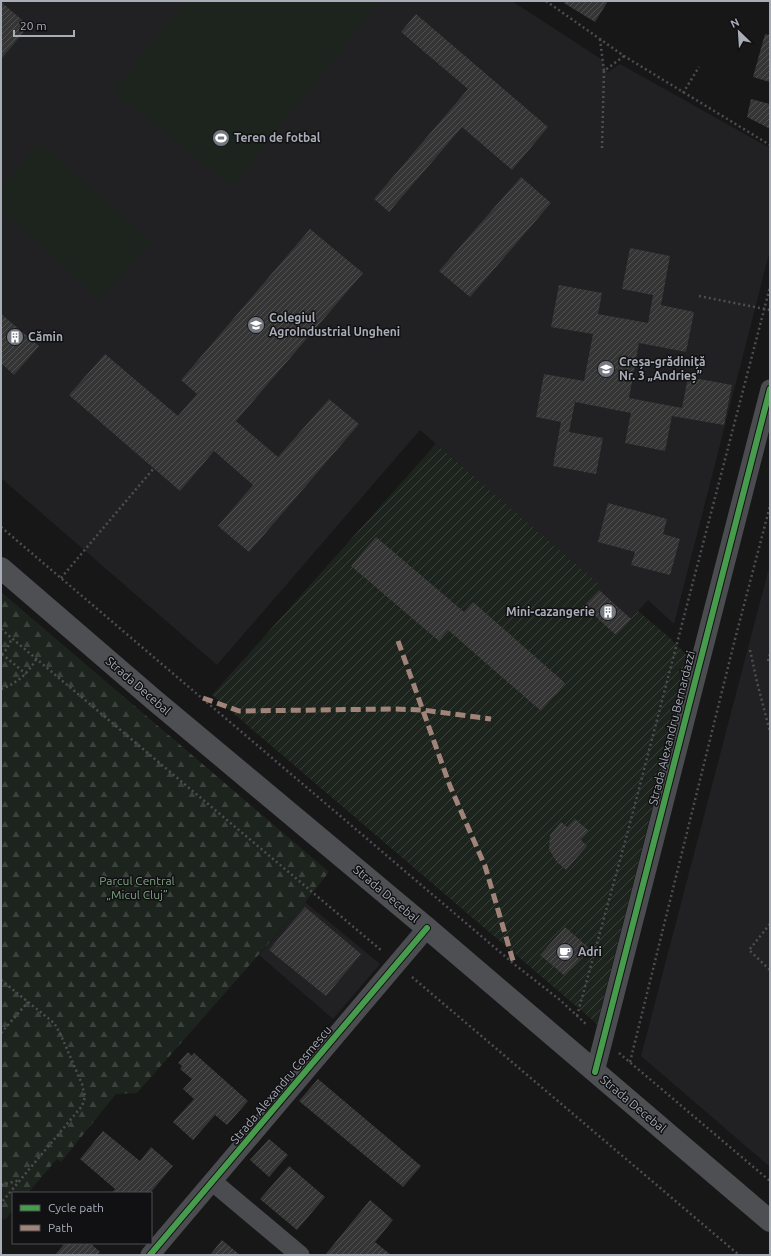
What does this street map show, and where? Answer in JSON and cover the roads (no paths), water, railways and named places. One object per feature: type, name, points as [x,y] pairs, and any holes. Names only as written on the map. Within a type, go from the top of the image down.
[{"type":"main road","name":"Strada Decebal","points":[[1,568],[164,709],[427,928],[770,1221]]},
{"type":"street","name":"Strada Alexandru Bernardazzi","points":[[595,1072],[770,389]]},
{"type":"street","name":"Strada Alexandru Cosmescu","points":[[150,1255],[427,928]]},
{"type":"street","points":[[213,1182],[300,1255]]},
{"type":"place","name":"Teren de fotbal","points":[[221,138]]},
{"type":"place","name":"Colegiul AgroIndustrial Ungheni","points":[[256,325]]},
{"type":"place","name":"Cămin","points":[[15,337]]},
{"type":"place","name":"Creșa-grădiniță Nr. 3 „Andrieș”","points":[[606,369]]},
{"type":"place","name":"Mini-cazangerie","points":[[608,612]]},
{"type":"place","name":"Adri","points":[[565,952]]},
{"type":"park label","name":"Parcul Central „Micul Cluj”","points":[[137,888]]}]
